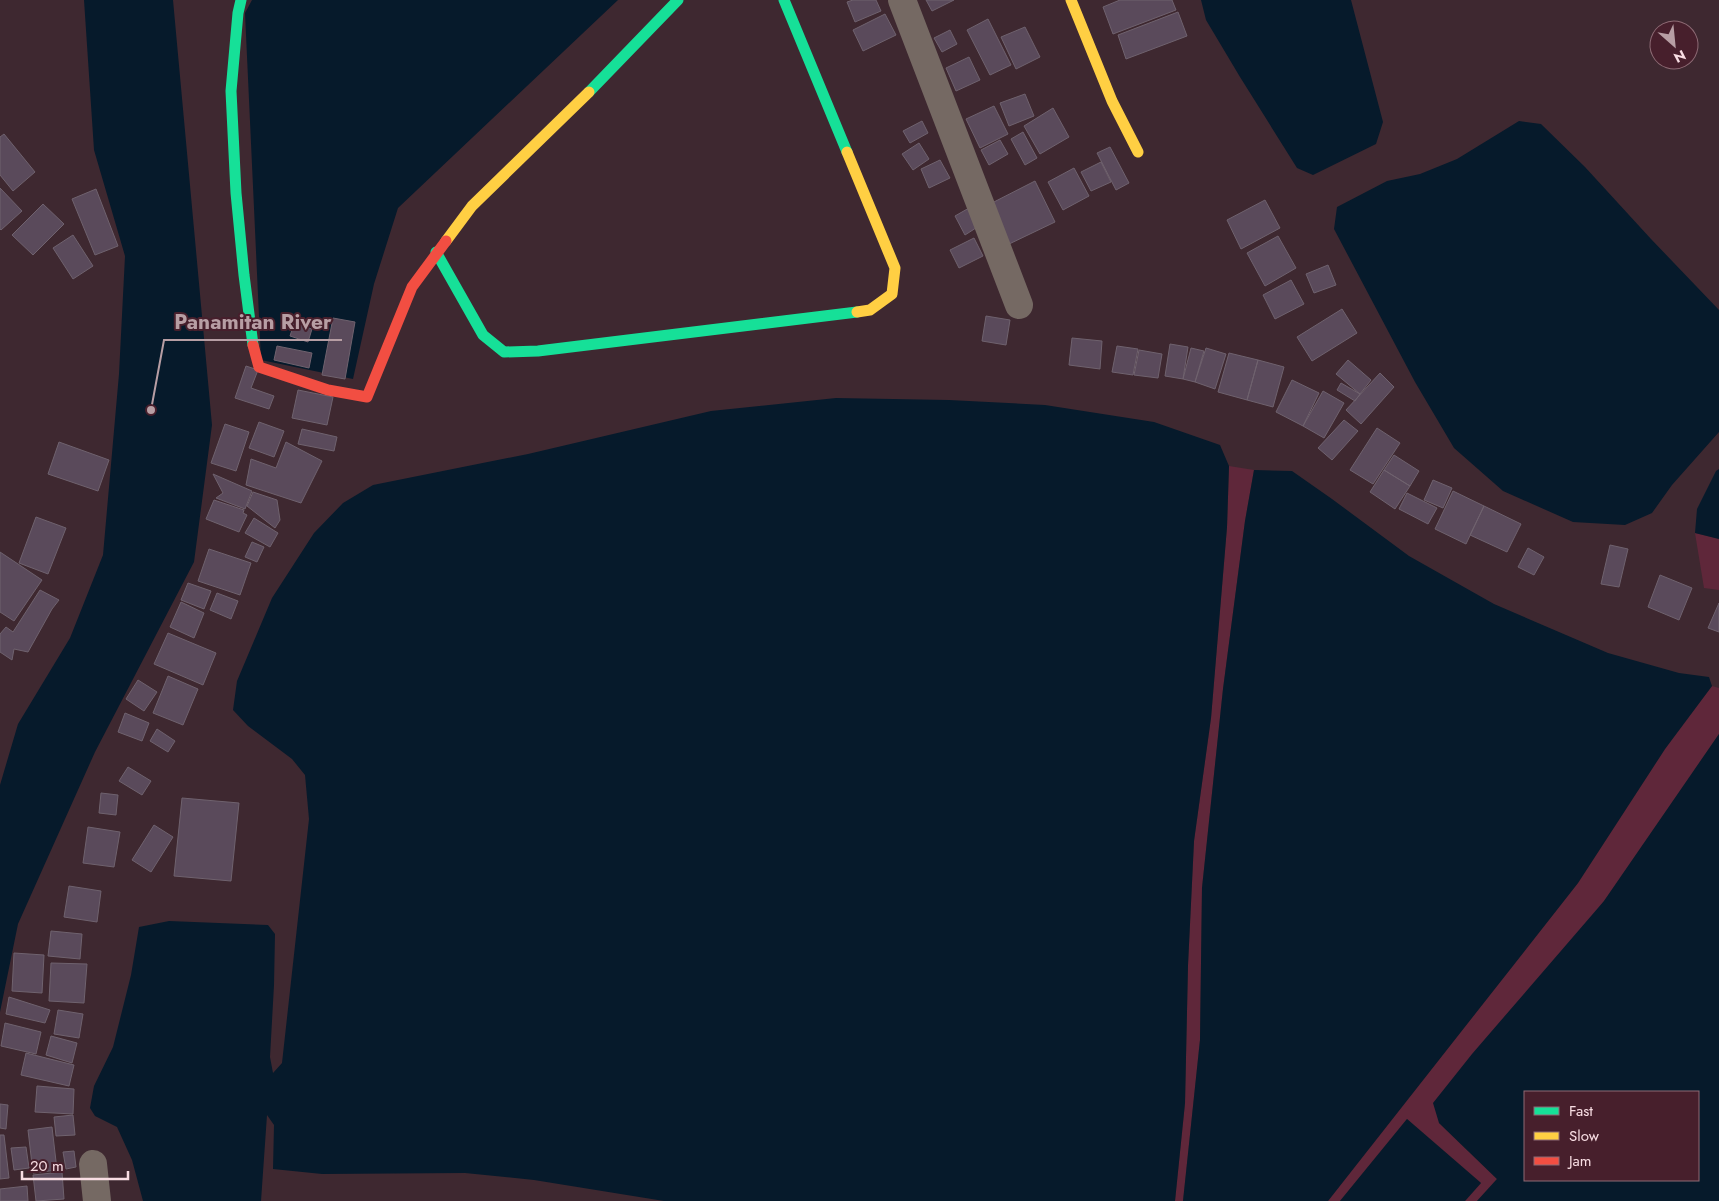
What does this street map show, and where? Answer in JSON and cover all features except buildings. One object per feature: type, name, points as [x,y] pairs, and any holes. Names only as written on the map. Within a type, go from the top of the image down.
[{"type":"street","points":[[241,0],[238,13],[232,100],[236,193],[251,336],[259,366],[328,390],[367,397],[412,287],[436,252],[472,206],[560,122],[678,0]]},
{"type":"street","points":[[436,252],[482,335],[504,352],[548,350],[870,310],[892,294],[896,268],[784,0]]},
{"type":"street","points":[[902,0],[1019,305]]},
{"type":"street","points":[[1071,0],[1112,101],[1138,152]]},
{"type":"street","points":[[93,1164],[97,1201]]},
{"type":"shaded area","points":[[1229,466],[1254,470],[1245,521],[1223,689],[1202,888],[1200,1040],[1183,1201],[1175,1201],[1185,1103],[1188,965],[1194,841],[1211,718],[1227,527]]},
{"type":"shaded area","points":[[1695,533],[1719,539],[1719,590],[1704,588]]},
{"type":"shaded area","points":[[1712,686],[1719,688],[1719,734],[1604,901],[1439,1123],[1497,1179],[1477,1201],[1465,1201],[1481,1183],[1407,1119],[1340,1201],[1328,1201],[1578,883],[1665,749]]},
{"type":"water","points":[[84,0],[173,0],[212,425],[194,562],[95,752],[18,924],[0,1012],[0,785],[18,724],[70,638],[103,555],[119,374],[125,256],[94,150]]},
{"type":"water","points":[[252,0],[618,0],[398,208],[374,284],[353,379],[261,360],[245,13]]},
{"type":"water","points":[[1201,0],[1351,0],[1383,122],[1376,144],[1313,175],[1297,168],[1206,20]]},
{"type":"water","points":[[1519,121],[1541,124],[1585,167],[1719,310],[1719,432],[1672,485],[1652,513],[1625,525],[1573,522],[1503,491],[1454,448],[1415,382],[1334,229],[1337,207],[1387,181],[1420,174],[1457,159]]},
{"type":"water","points":[[836,398],[949,400],[1045,405],[1154,422],[1220,445],[1229,466],[1227,527],[1211,718],[1194,841],[1188,965],[1185,1103],[1175,1201],[664,1201],[534,1180],[465,1173],[322,1174],[273,1169],[274,1125],[267,1115],[261,1201],[143,1201],[132,1160],[117,1127],[95,1116],[90,1108],[94,1086],[113,1047],[131,975],[139,927],[169,921],[268,925],[275,934],[270,1057],[273,1073],[282,1063],[309,819],[305,775],[292,759],[248,726],[233,710],[237,681],[272,598],[314,533],[343,503],[373,485],[528,454],[711,411]]},
{"type":"water","points":[[1719,469],[1719,539],[1695,533],[1697,509],[1716,471]]},
{"type":"water","points":[[1254,470],[1292,471],[1409,556],[1494,604],[1608,653],[1679,673],[1709,677],[1712,686],[1665,749],[1578,883],[1328,1201],[1183,1201],[1200,1040],[1202,888],[1223,689],[1245,521]]},
{"type":"water","points":[[1719,734],[1719,1201],[1477,1201],[1497,1179],[1439,1123],[1433,1103],[1472,1054],[1604,901]]},
{"type":"water","points":[[1407,1119],[1481,1183],[1465,1201],[1340,1201]]},
{"type":"traffic: fast","points":[[241,0],[238,13],[231,91],[236,193],[253,345]]},
{"type":"traffic: fast","points":[[589,92],[678,0]]},
{"type":"traffic: fast","points":[[784,0],[847,152]]},
{"type":"traffic: fast","points":[[436,252],[483,335],[504,352],[538,351],[857,312]]},
{"type":"traffic: slow","points":[[1071,0],[1112,101],[1138,152]]},
{"type":"traffic: slow","points":[[446,241],[472,206],[589,92]]},
{"type":"traffic: slow","points":[[847,152],[895,268],[892,294],[870,310],[857,312]]},
{"type":"traffic: jam","points":[[253,345],[259,367],[328,390],[367,397],[412,287],[446,241]]},
{"type":"place","name":"Panamitan River","points":[[151,410]]}]
